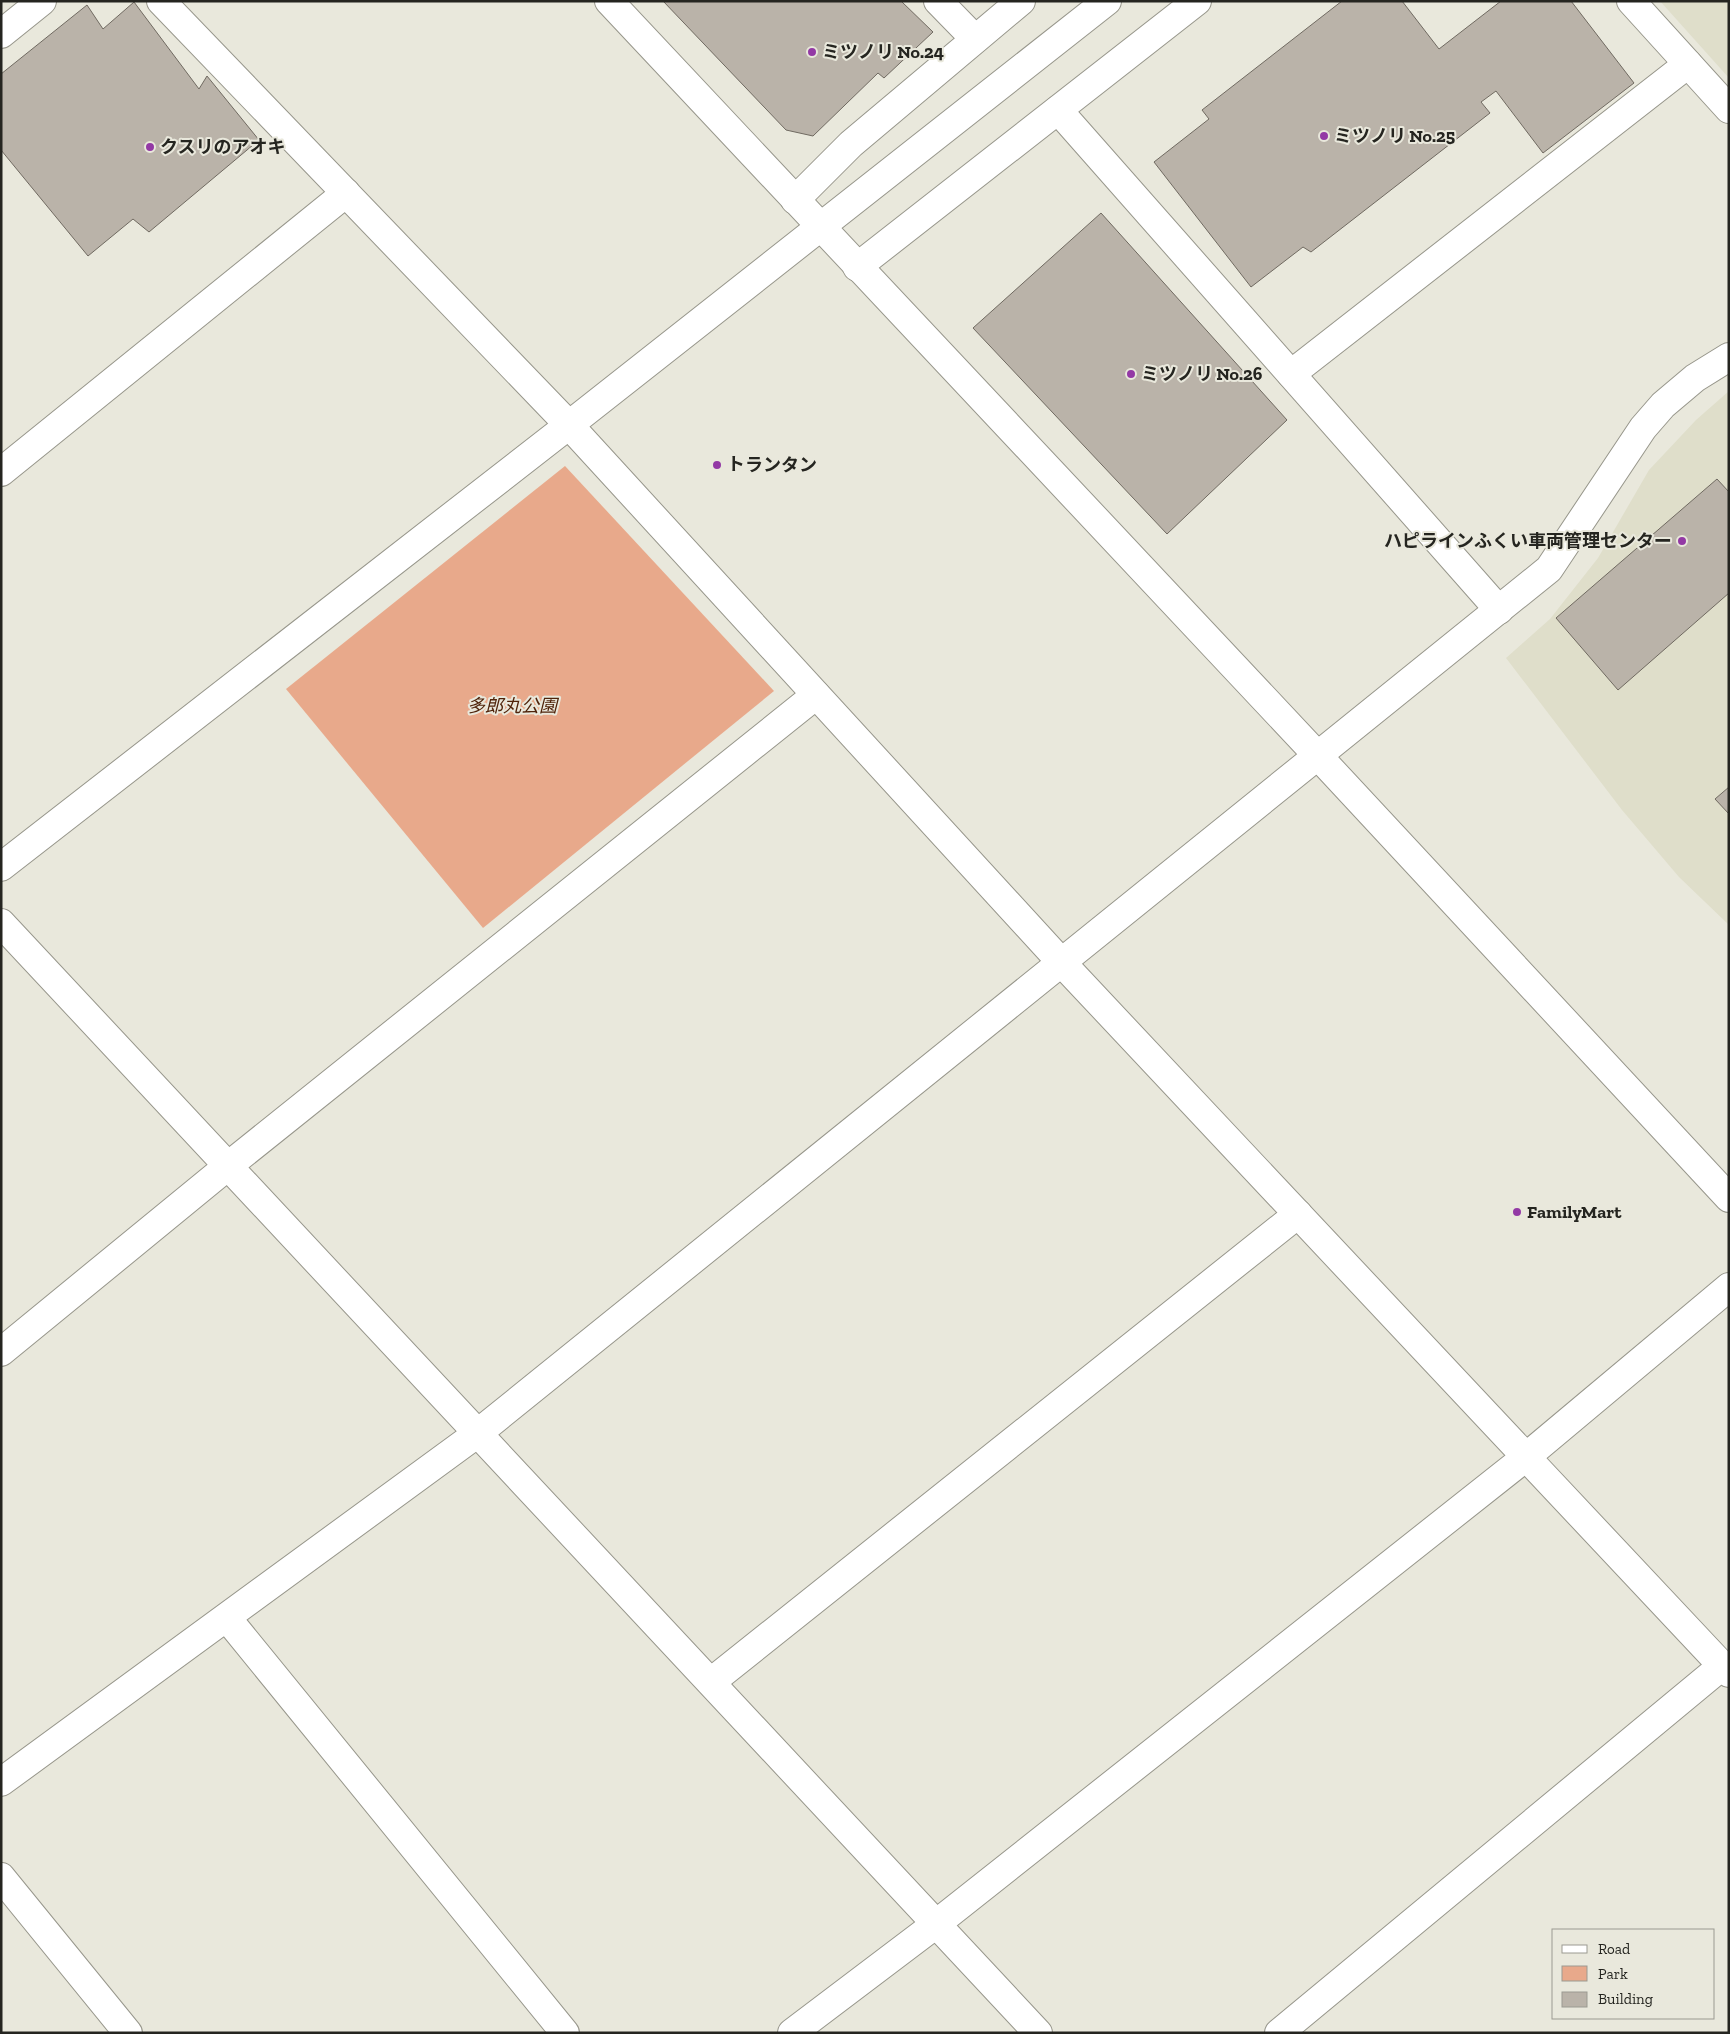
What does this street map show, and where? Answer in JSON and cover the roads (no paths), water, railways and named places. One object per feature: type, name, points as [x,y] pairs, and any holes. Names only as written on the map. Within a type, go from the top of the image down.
[{"type":"street","points":[[1,34],[42,1]]},
{"type":"street","points":[[161,1],[569,425],[1062,963],[1725,1670],[1279,2033]]},
{"type":"street","points":[[609,1],[1319,757],[1729,1198]]},
{"type":"street","points":[[938,1],[975,39]]},
{"type":"street","points":[[795,200],[851,144],[1021,1]]},
{"type":"street","points":[[1,867],[569,425],[1107,1]]},
{"type":"street","points":[[857,266],[1197,1]]},
{"type":"street","points":[[1631,1],[1729,109]]},
{"type":"street","points":[[1291,374],[1688,64]]},
{"type":"street","points":[[1058,110],[1499,610]]},
{"type":"street","points":[[1,472],[346,194]]},
{"type":"street","points":[[1,1782],[478,1434],[1319,757],[1549,569],[1624,454],[1663,404],[1695,378],[1729,357]]},
{"type":"street","points":[[1,1352],[228,1166],[816,695]]},
{"type":"street","points":[[1,923],[1038,2033]]},
{"type":"street","points":[[711,1682],[1298,1214]]},
{"type":"street","points":[[792,2033],[936,1924],[1526,1457],[1729,1287]]},
{"type":"street","points":[[227,1618],[565,2033]]},
{"type":"street","points":[[1,1877],[128,2033]]},
{"type":"place","name":"ミツノリ No.24","points":[[812,52]]},
{"type":"place","name":"ミツノリ No.25","points":[[1324,136]]},
{"type":"place","name":"クスリのアオキ","points":[[150,147]]},
{"type":"place","name":"ミツノリ No.26","points":[[1131,374]]},
{"type":"place","name":"トランタン","points":[[717,465]]},
{"type":"place","name":"ハピラインふくい車両管理センター","points":[[1682,541]]},
{"type":"place","name":"FamilyMart","points":[[1517,1212]]},
{"type":"park label","name":"多郎丸公園","points":[[512,706]]}]
